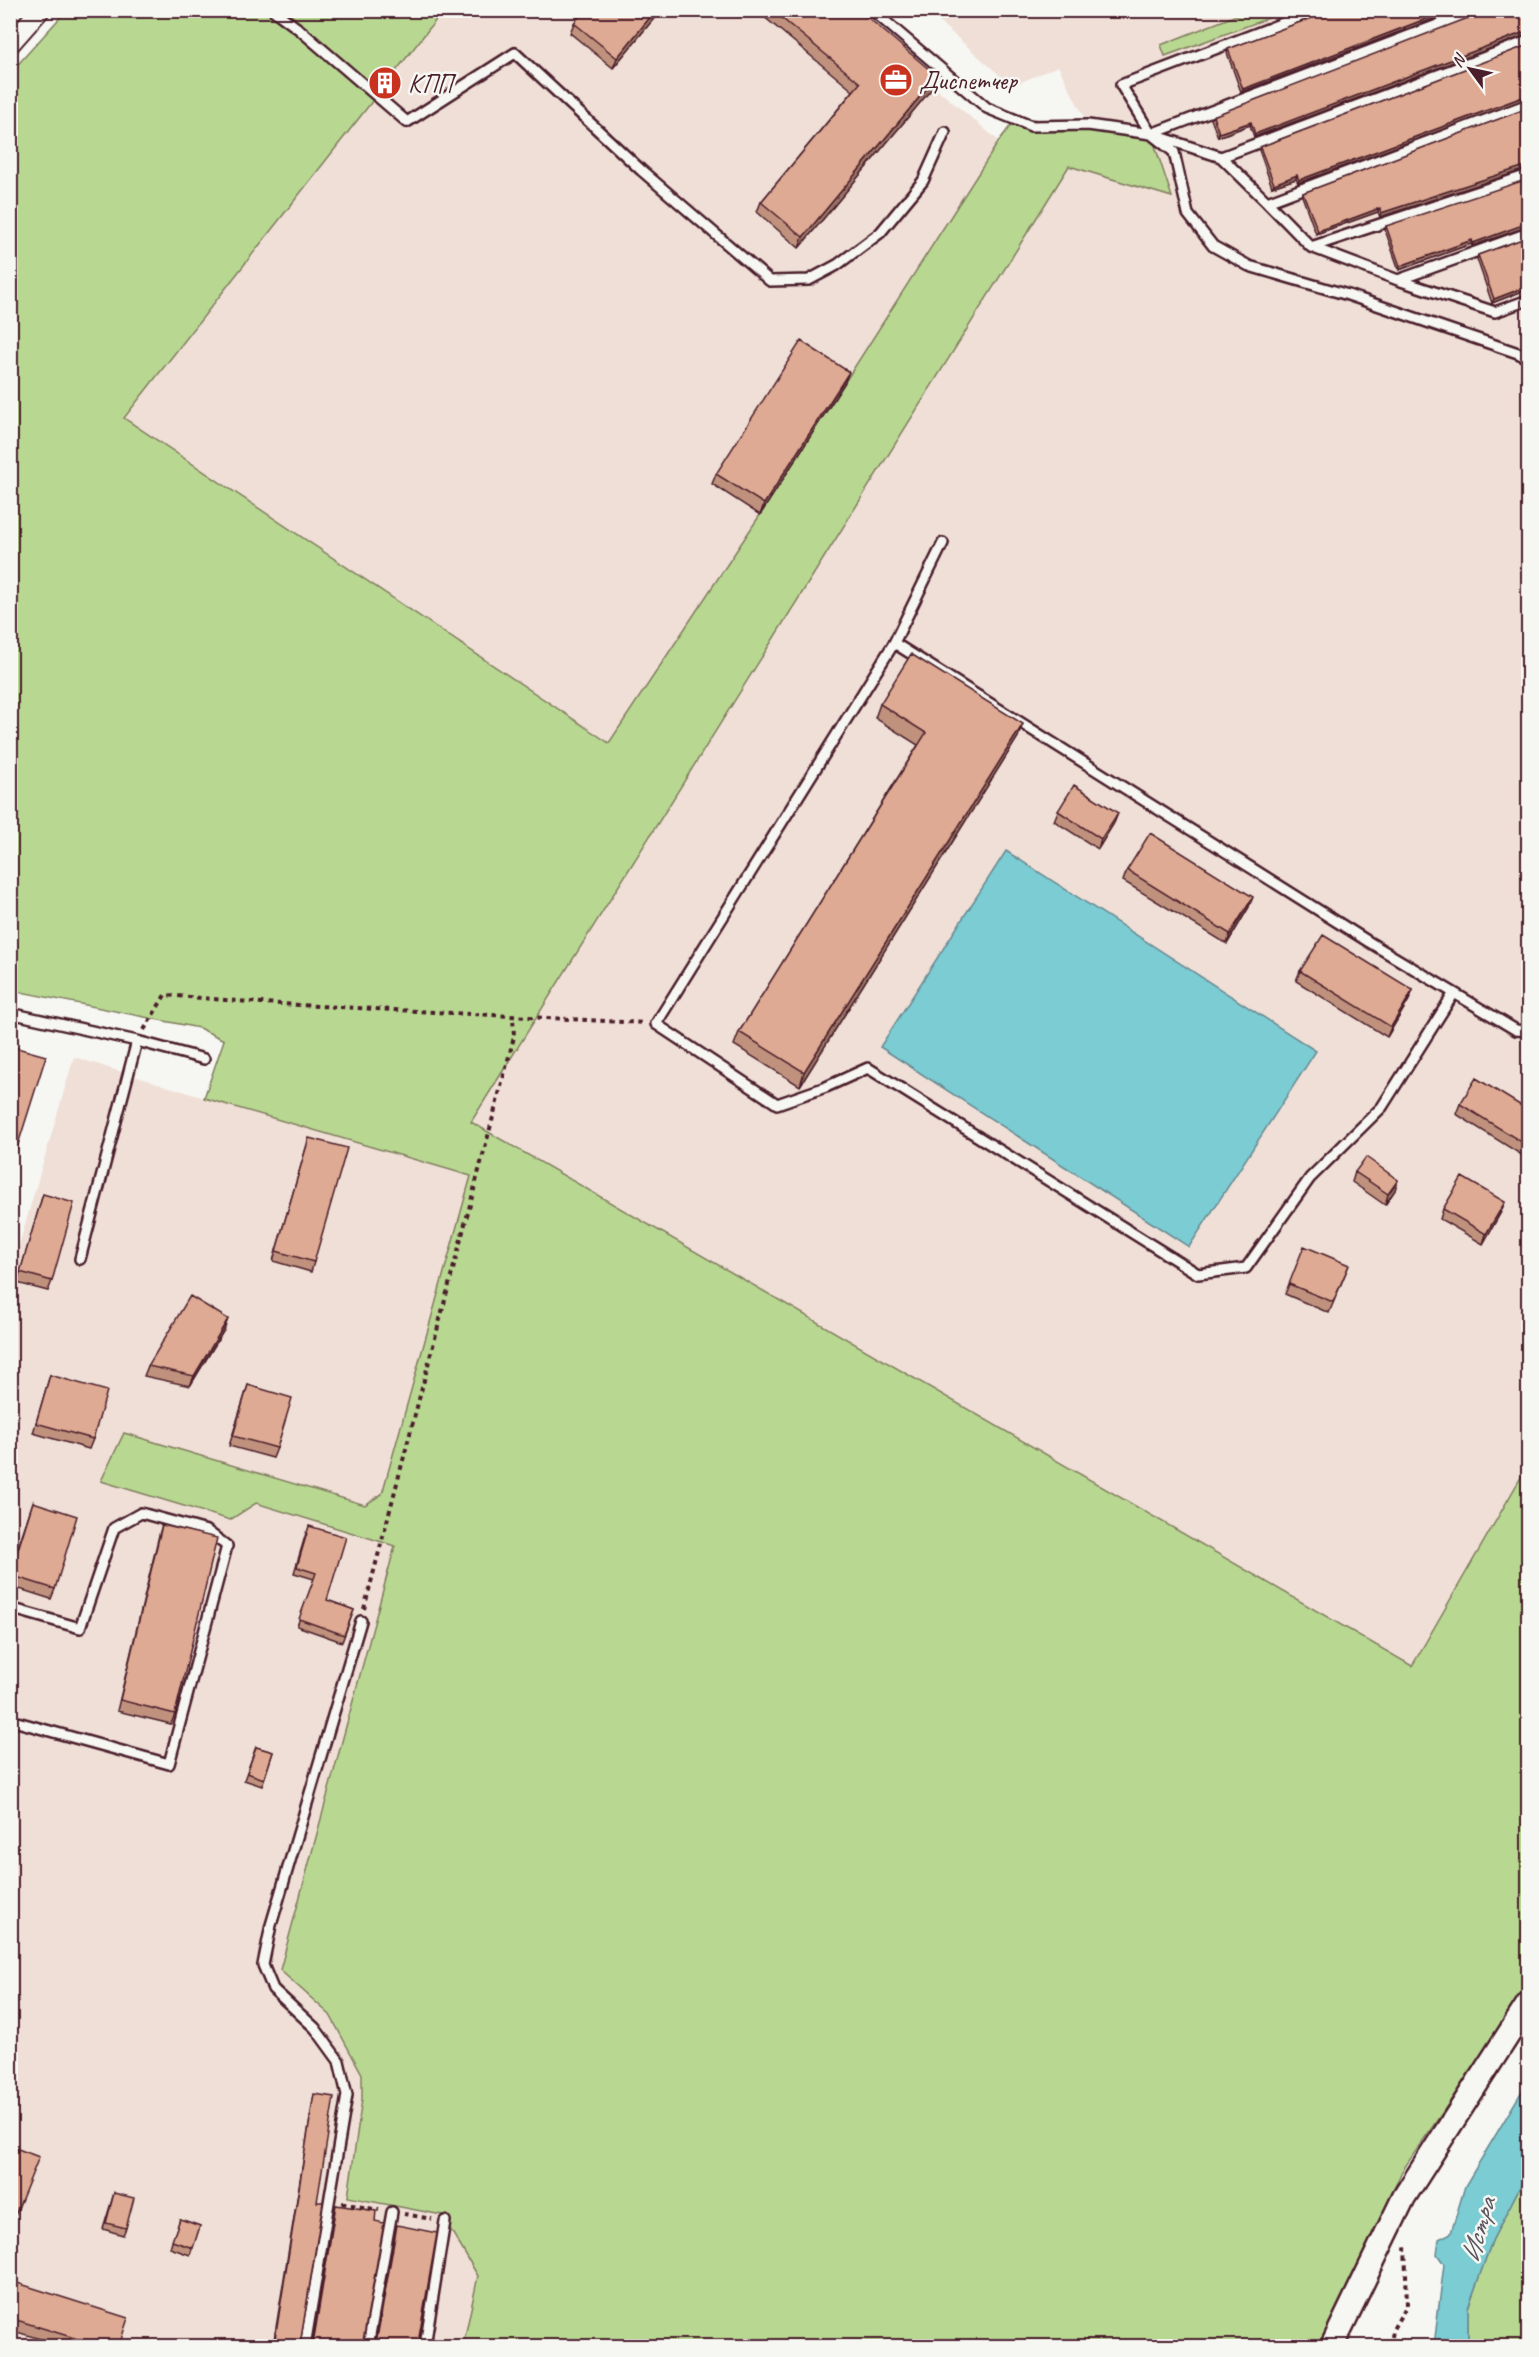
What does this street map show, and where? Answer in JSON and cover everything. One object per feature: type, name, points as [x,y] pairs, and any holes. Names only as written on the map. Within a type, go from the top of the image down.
[{"type":"street","points":[[10,44],[40,10]]},
{"type":"street","points":[[1332,2346],[1404,2197],[1528,2004]]},
{"type":"lane","points":[[273,10],[300,30],[407,122],[515,53],[641,170],[770,281],[809,280],[837,265],[880,233],[923,181],[945,132]]},
{"type":"lane","points":[[872,10],[987,108],[1031,126],[1088,125],[1151,134],[1221,157],[1311,247],[1398,280],[1495,312],[1528,300]]},
{"type":"lane","points":[[1317,10],[1121,85],[1151,134],[1174,152],[1188,214],[1213,246],[1249,266],[1359,299],[1518,353],[1528,359]]},
{"type":"lane","points":[[1151,134],[1477,10]]},
{"type":"lane","points":[[1221,157],[1528,41]]},
{"type":"lane","points":[[1267,202],[1528,104]]},
{"type":"lane","points":[[1311,247],[1528,175]]},
{"type":"lane","points":[[1398,280],[1528,233]]},
{"type":"lane","points":[[943,543],[894,643],[656,1024],[777,1104],[826,1087],[868,1068],[1198,1275],[1246,1268],[1310,1178],[1382,1107],[1454,993]]},
{"type":"lane","points":[[894,643],[1454,993],[1516,1030],[1528,1031]]},
{"type":"lane","points":[[10,1013],[137,1041],[204,1059]]},
{"type":"lane","points":[[80,1259],[137,1041]]},
{"type":"lane","points":[[10,1608],[80,1629],[114,1528],[141,1512],[207,1531],[227,1546],[169,1764],[10,1720]]},
{"type":"lane","points":[[305,2346],[347,2095],[339,2061],[315,2028],[273,1989],[263,1965],[271,1925],[361,1621]]},
{"type":"lane","points":[[368,2346],[392,2212]]},
{"type":"lane","points":[[425,2346],[445,2221]]},
{"type":"path","points":[[137,1041],[165,995],[262,1004],[656,1024]]},
{"type":"path","points":[[361,1621],[514,1037],[513,1017]]},
{"type":"path","points":[[1391,2346],[1393,2329],[1407,2305],[1405,2240]]},
{"type":"shaded area","points":[[443,11],[843,11],[999,141],[760,515],[609,744],[124,418]]},
{"type":"shaded area","points":[[927,11],[1247,11],[1161,45],[1165,56],[1288,11],[1528,11],[1528,1465],[1413,1666],[470,1122],[1069,166],[1172,197],[1088,125],[1058,66],[1012,86]]},
{"type":"shaded area","points":[[74,1057],[204,1098],[471,1176],[382,1494],[365,1505],[125,1433],[256,1503],[395,1546],[280,1970],[331,2015],[362,2074],[362,2099],[348,2197],[442,2215],[478,2276],[463,2346],[11,2346],[10,1276]]},
{"type":"green space","points":[[66,11],[443,11],[124,418],[609,743],[760,515],[999,141],[1017,117],[1151,134],[1172,197],[1069,166],[471,1122],[1412,1666],[1528,1465],[1528,1988],[1402,2171],[1323,2346],[463,2346],[478,2276],[442,2215],[348,2197],[362,2099],[362,2074],[330,2015],[280,1970],[395,1546],[256,1503],[230,1520],[101,1481],[124,1433],[365,1505],[382,1494],[471,1176],[204,1098],[224,1040],[199,1028],[11,990],[11,72]]},
{"type":"green space","points":[[1247,11],[1288,11],[1165,56],[1161,45]]},
{"type":"green space","points":[[1528,2171],[1528,2346],[1468,2346],[1468,2308],[1492,2241]]},
{"type":"water","points":[[1006,851],[1316,1051],[1189,1247],[880,1047]]},
{"type":"water","name":"Истра","points":[[1528,2081],[1528,2171],[1492,2241],[1468,2308],[1468,2346],[1434,2346],[1444,2264],[1437,2254],[1439,2239],[1451,2233],[1465,2186]]},
{"type":"building","points":[[584,10],[656,10],[617,58],[574,23]]},
{"type":"building","points":[[772,10],[859,10],[937,76],[803,237],[761,202],[860,83]]},
{"type":"building","points":[[1333,10],[1449,10],[1243,89],[1228,49]]},
{"type":"building","points":[[1484,10],[1528,10],[1528,31],[1255,134],[1251,122],[1219,133],[1213,116]]},
{"type":"building","points":[[1528,45],[1528,95],[1299,180],[1297,175],[1274,184],[1260,147]]},
{"type":"building","points":[[1528,108],[1528,165],[1381,213],[1380,208],[1318,231],[1303,193]]},
{"type":"building","points":[[1528,179],[1528,223],[1400,266],[1386,226]]},
{"type":"building","points":[[1528,237],[1528,286],[1494,299],[1478,255]]},
{"type":"building","points":[[801,341],[849,372],[764,504],[716,474]]},
{"type":"building","points":[[911,654],[1023,724],[804,1072],[739,1032],[926,733],[880,704]]},
{"type":"building","points":[[1074,785],[1118,813],[1101,839],[1058,811]]},
{"type":"building","points":[[1150,833],[1253,897],[1230,934],[1127,870]]},
{"type":"building","points":[[1323,935],[1413,990],[1391,1027],[1300,971]]},
{"type":"building","points":[[10,1046],[46,1056],[10,1170]]},
{"type":"building","points":[[1476,1078],[1528,1110],[1528,1146],[1460,1104]]},
{"type":"building","points":[[309,1138],[347,1148],[314,1262],[276,1251]]},
{"type":"building","points":[[1366,1157],[1398,1180],[1388,1194],[1355,1172]]},
{"type":"building","points":[[1462,1177],[1505,1202],[1486,1234],[1443,1209]]},
{"type":"building","points":[[43,1194],[74,1203],[52,1281],[20,1272]]},
{"type":"building","points":[[1304,1246],[1349,1265],[1333,1302],[1289,1284]]},
{"type":"building","points":[[190,1296],[228,1319],[194,1376],[148,1366]]},
{"type":"building","points":[[50,1375],[107,1391],[93,1439],[36,1423]]},
{"type":"building","points":[[248,1385],[292,1398],[277,1448],[233,1436]]},
{"type":"building","points":[[33,1502],[77,1516],[55,1589],[10,1575]]},
{"type":"building","points":[[162,1525],[217,1538],[175,1714],[120,1700]]},
{"type":"building","points":[[309,1526],[346,1537],[327,1600],[354,1610],[344,1635],[299,1619],[316,1573],[297,1567]]},
{"type":"building","points":[[256,1747],[273,1752],[264,1779],[247,1773]]},
{"type":"building","points":[[314,2094],[334,2097],[317,2202],[323,2202],[300,2345],[302,2346],[274,2346]]},
{"type":"building","points":[[10,2146],[39,2157],[10,2228]]},
{"type":"building","points":[[114,2193],[134,2198],[126,2228],[106,2223]]},
{"type":"building","points":[[336,2205],[376,2211],[375,2221],[384,2223],[364,2346],[310,2346],[313,2344]]},
{"type":"building","points":[[180,2219],[200,2226],[193,2248],[172,2241]]},
{"type":"building","points":[[397,2225],[437,2233],[419,2337],[420,2346],[373,2346],[376,2344]]},
{"type":"building","points":[[11,2281],[128,2318],[119,2346],[100,2346],[10,2318]]},
{"type":"building","points":[[434,2340],[463,2346],[430,2346]]},
{"type":"place","name":"Диспетчер","points":[[896,80]]},
{"type":"place","name":"КПП","points":[[385,83]]}]
